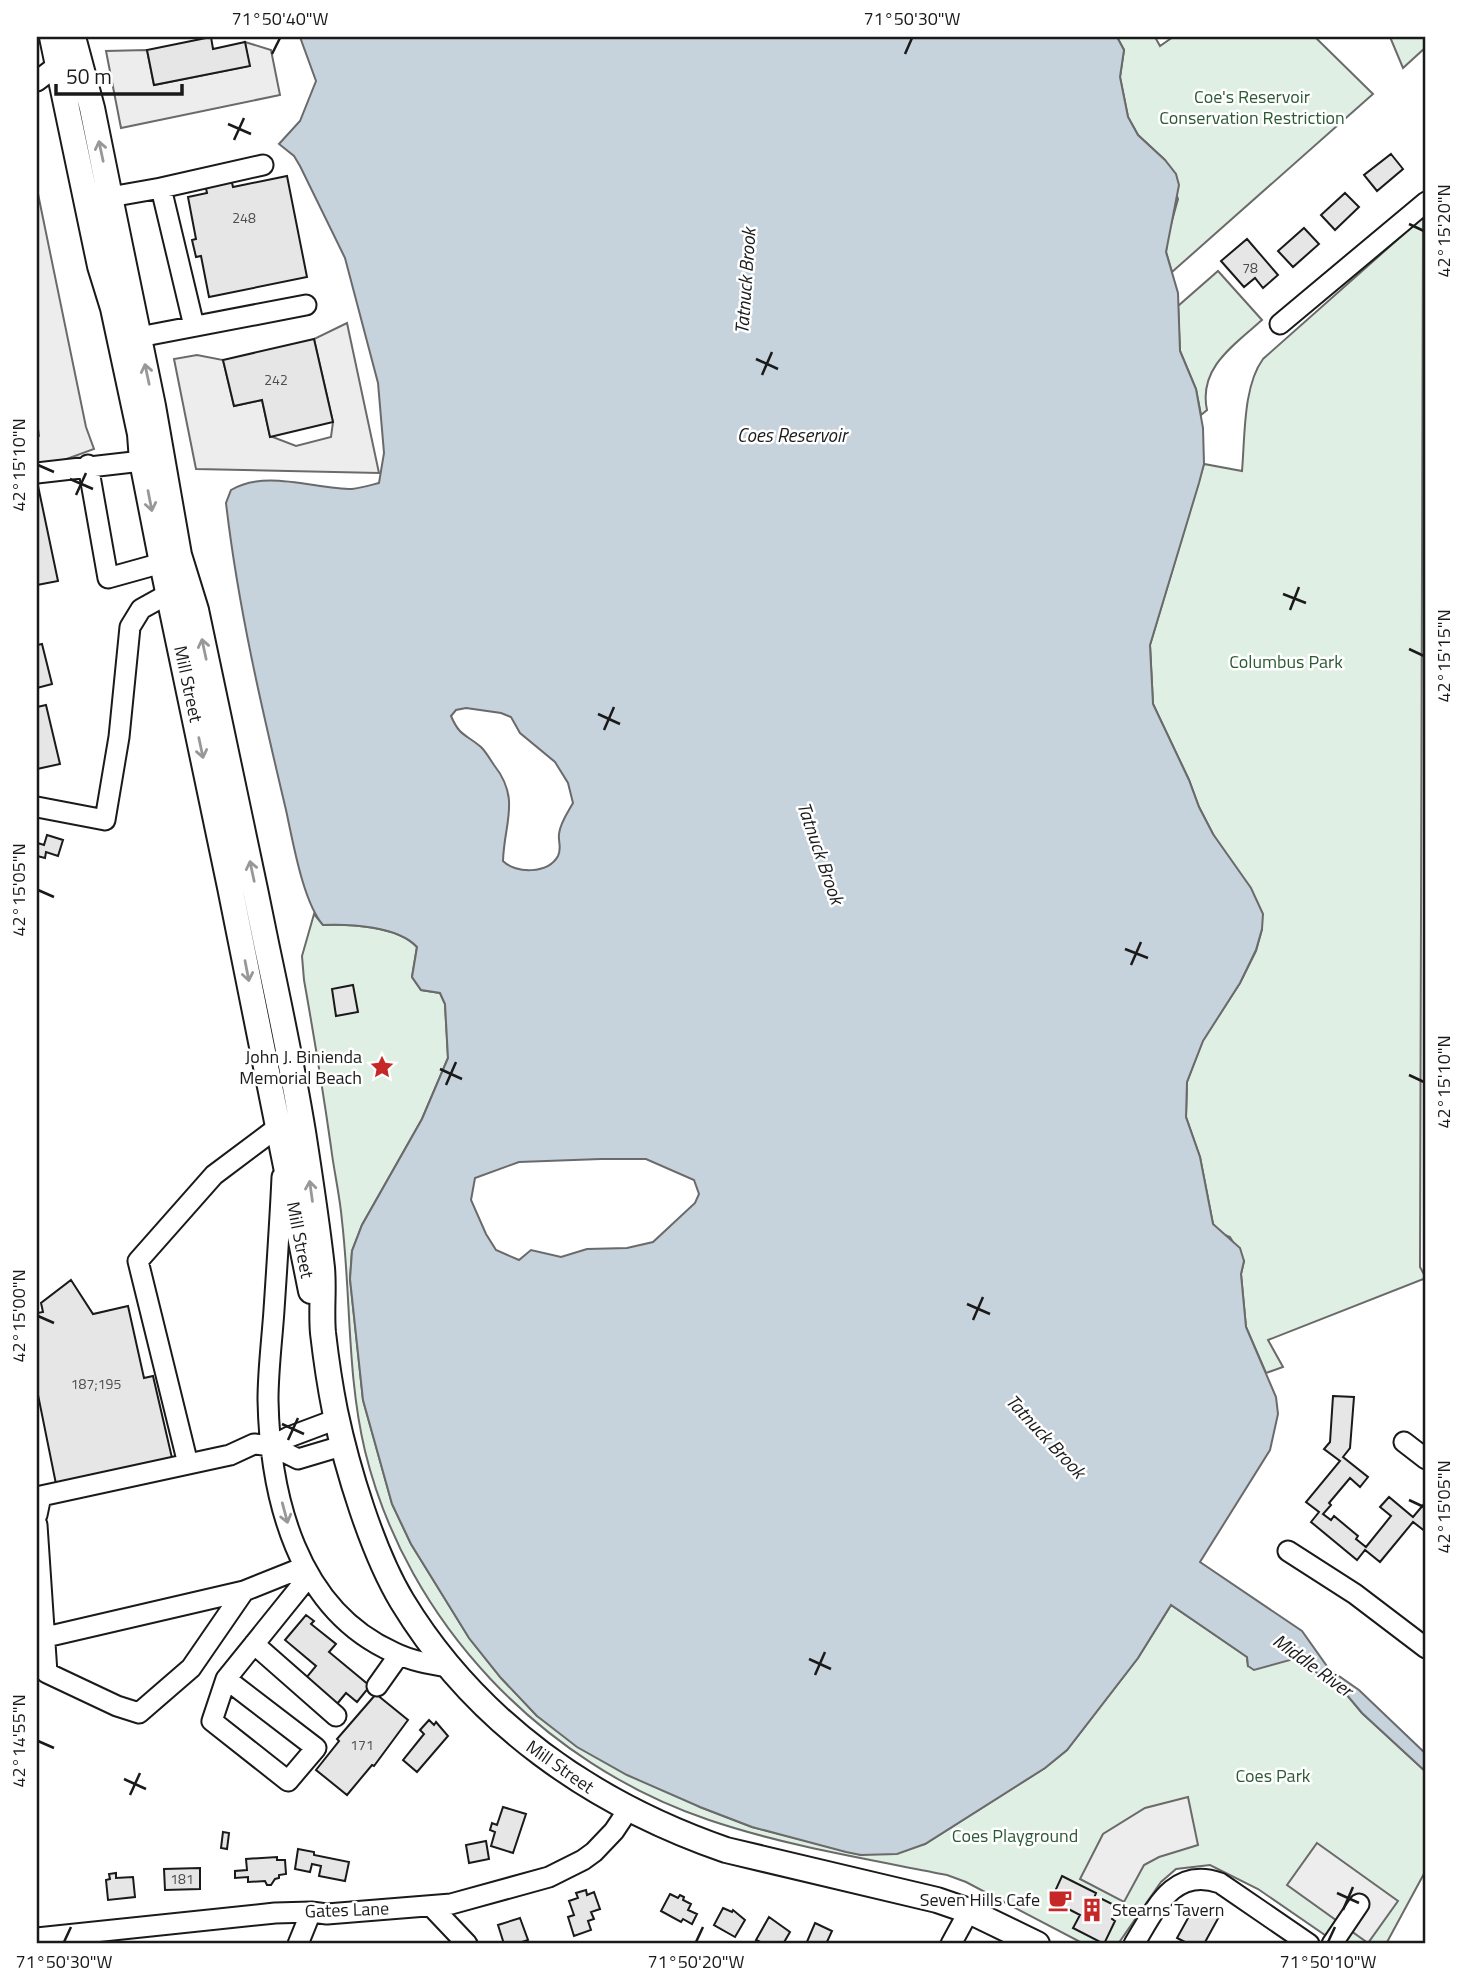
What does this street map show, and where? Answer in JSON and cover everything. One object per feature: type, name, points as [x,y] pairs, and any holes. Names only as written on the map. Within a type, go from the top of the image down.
[{"type":"main road","name":"Mill Street","points":[[52,37],[100,266],[196,610],[242,822],[303,1131],[322,1270],[323,1332]]},
{"type":"main road","name":"Mill Street","points":[[73,37],[92,108],[139,337],[150,438],[142,461],[284,1154],[307,1279],[323,1332],[337,1419],[360,1502],[383,1563],[400,1598],[430,1644],[503,1724],[542,1756],[584,1785],[628,1810],[726,1850],[897,1889],[969,1911],[1037,1944]]},
{"type":"street","points":[[37,81],[58,65]]},
{"type":"street","points":[[110,197],[263,165]]},
{"type":"street","points":[[161,188],[194,326]]},
{"type":"street","points":[[1280,324],[1426,202]]},
{"type":"street","points":[[139,337],[306,305]]},
{"type":"street","points":[[37,473],[142,461]]},
{"type":"street","points":[[89,466],[108,578],[162,563]]},
{"type":"street","points":[[37,807],[106,820],[119,737],[130,627],[141,609],[169,594]]},
{"type":"street","points":[[188,1464],[138,1261],[215,1175],[278,1127]]},
{"type":"street","points":[[284,1154],[269,1376],[269,1423],[281,1497],[293,1544],[318,1592],[347,1623],[377,1644],[399,1655],[449,1667]]},
{"type":"street","points":[[272,1446],[337,1419]]},
{"type":"street","points":[[1405,1442],[1426,1459]]},
{"type":"street","points":[[37,1515],[41,1496],[230,1455],[254,1444],[272,1446],[299,1459],[345,1445]]},
{"type":"street","points":[[37,1525],[47,1673],[117,1706],[139,1713],[191,1668],[244,1591]]},
{"type":"street","points":[[1288,1551],[1355,1594],[1426,1648]]},
{"type":"street","points":[[46,1637],[244,1591],[307,1572]]},
{"type":"street","points":[[226,1679],[317,1748],[288,1781],[212,1721],[226,1679],[307,1572]]},
{"type":"street","points":[[254,1644],[336,1716]]},
{"type":"street","points":[[377,1686],[399,1655]]},
{"type":"street","name":"Gates Lane","points":[[37,1938],[275,1913],[327,1914],[451,1904],[549,1877],[572,1867],[605,1842],[628,1810]]},
{"type":"street","points":[[1134,1944],[1151,1916],[1172,1890],[1194,1877],[1220,1883],[1309,1944]]},
{"type":"street","points":[[1332,1944],[1359,1904]]},
{"type":"street","points":[[431,1906],[467,1944]]},
{"type":"street","points":[[951,1944],[969,1911]]},
{"type":"street","points":[[298,1944],[311,1912]]},
{"type":"green space","name":"Coe's Reservoir Conservation Restriction","points":[[1117,37],[1155,37],[1160,46],[1173,37],[1315,37],[1373,94],[1172,272],[1166,252],[1178,199],[1165,160],[1138,135],[1128,117],[1120,77],[1124,50]]},
{"type":"green space","points":[[1390,37],[1426,37],[1426,47],[1403,68]]},
{"type":"green space","name":"Columbus Park","points":[[1423,217],[1420,1267],[1426,1278],[1268,1340],[1283,1367],[1266,1373],[1246,1327],[1241,1274],[1244,1261],[1230,1237],[1220,1233],[1213,1224],[1200,1157],[1186,1117],[1187,1082],[1203,1040],[1240,983],[1256,951],[1262,929],[1199,807],[1153,704],[1150,645],[1204,464],[1242,471],[1248,397],[1256,370],[1263,359]]},
{"type":"green space","points":[[1218,271],[1262,320],[1230,348],[1213,370],[1206,395],[1207,410],[1201,415],[1196,389],[1180,351],[1178,306]]},
{"type":"green space","name":"Coes Park","points":[[314,914],[323,925],[373,928],[408,940],[417,947],[412,977],[421,990],[440,993],[445,1004],[448,1058],[422,1119],[362,1225],[352,1251],[350,1279],[363,1400],[392,1504],[411,1544],[469,1638],[501,1678],[537,1716],[700,1807],[752,1827],[861,1855],[925,1844],[1045,1768],[1067,1750],[1138,1658],[1171,1605],[1247,1657],[1248,1666],[1297,1658],[1347,1695],[1362,1713],[1426,1772],[1426,1870],[1386,1944],[1338,1944],[1258,1889],[1210,1865],[1176,1869],[1161,1882],[1118,1944],[1084,1944],[966,1882],[947,1875],[767,1837],[709,1820],[648,1795],[591,1763],[538,1724],[490,1679],[449,1629],[413,1573],[385,1514],[365,1451],[352,1366],[341,1212],[304,980],[302,956]]},
{"type":"shaded area","points":[[245,42],[271,50],[280,95],[121,128],[106,51],[147,50],[154,85],[249,66]]},
{"type":"shaded area","points":[[37,189],[86,427],[94,449],[37,467],[39,436]]},
{"type":"shaded area","points":[[347,323],[379,473],[196,469],[174,359],[197,355],[223,360],[234,406],[262,400],[270,436],[296,446],[331,437],[333,422],[314,339]]},
{"type":"shaded area","points":[[1188,1797],[1198,1845],[1159,1857],[1144,1865],[1124,1902],[1080,1879],[1103,1834],[1145,1808]]},
{"type":"shaded area","points":[[1317,1843],[1398,1901],[1368,1943],[1287,1885]]},
{"type":"water","name":"Coes Reservoir","points":[[300,37],[1117,37],[1124,50],[1120,77],[1128,117],[1138,135],[1176,174],[1179,185],[1166,252],[1178,293],[1180,351],[1196,389],[1203,428],[1204,464],[1150,645],[1153,704],[1213,834],[1251,888],[1263,914],[1256,950],[1240,983],[1203,1041],[1187,1082],[1186,1117],[1200,1157],[1213,1224],[1240,1248],[1244,1261],[1241,1274],[1246,1327],[1276,1397],[1278,1414],[1270,1450],[1200,1562],[1302,1631],[1329,1669],[1359,1690],[1426,1754],[1426,1772],[1362,1713],[1347,1695],[1297,1658],[1254,1670],[1248,1666],[1247,1657],[1171,1605],[1138,1658],[1067,1750],[1045,1768],[925,1844],[897,1854],[861,1855],[752,1827],[627,1775],[577,1747],[537,1716],[501,1678],[469,1638],[411,1544],[392,1504],[363,1400],[350,1279],[352,1251],[362,1225],[422,1119],[448,1058],[445,1004],[440,993],[421,990],[412,977],[417,947],[409,940],[373,928],[323,925],[310,902],[296,854],[252,658],[226,503],[231,490],[259,481],[275,480],[352,489],[379,483],[384,453],[378,383],[345,258],[300,166],[294,156],[279,144],[300,121],[316,81]],"holes":[[[466,708],[511,717],[520,733],[555,762],[568,783],[573,803],[560,830],[558,856],[547,866],[523,870],[503,861],[509,812],[507,789],[485,751],[460,732],[454,723],[451,716],[456,710]],[[646,1159],[694,1180],[699,1194],[695,1203],[653,1242],[627,1248],[587,1249],[561,1257],[531,1250],[519,1260],[496,1250],[471,1200],[475,1178],[519,1162]]]},
{"type":"building","points":[[211,37],[213,49],[245,42],[250,66],[154,85],[147,50]]},
{"type":"building","points":[[1391,154],[1403,169],[1377,191],[1364,175]]},
{"type":"building","points":[[287,176],[307,277],[209,297],[201,256],[196,257],[192,240],[196,239],[188,197],[207,193],[205,184],[231,179],[233,187]]},
{"type":"building","points":[[1345,193],[1359,207],[1335,230],[1321,215]]},
{"type":"building","points":[[1304,228],[1319,244],[1293,267],[1278,251]]},
{"type":"building","points":[[1247,239],[1278,275],[1263,288],[1255,278],[1244,287],[1221,261]]},
{"type":"building","points":[[314,339],[333,422],[270,437],[262,400],[234,406],[223,360]]},
{"type":"building","points":[[37,481],[58,581],[37,585]]},
{"type":"building","points":[[42,644],[52,684],[37,688],[37,645]]},
{"type":"building","points":[[46,705],[60,764],[37,769],[37,707]]},
{"type":"building","points":[[47,835],[63,840],[58,856],[46,852],[45,858],[37,856],[38,843],[44,845]]},
{"type":"building","points":[[353,985],[358,1012],[336,1016],[332,989]]},
{"type":"building","points":[[71,1280],[93,1314],[128,1306],[144,1378],[153,1376],[172,1458],[56,1484],[37,1390],[37,1313],[43,1312],[41,1303]]},
{"type":"building","points":[[1333,1396],[1354,1397],[1350,1448],[1343,1457],[1368,1477],[1360,1487],[1350,1478],[1323,1514],[1331,1520],[1334,1516],[1358,1536],[1356,1539],[1366,1547],[1391,1516],[1380,1507],[1389,1497],[1413,1517],[1424,1504],[1426,1506],[1426,1532],[1413,1522],[1380,1562],[1365,1550],[1357,1560],[1311,1522],[1319,1512],[1306,1502],[1340,1461],[1324,1449],[1330,1442]]},
{"type":"building","points":[[306,1615],[314,1621],[311,1624],[336,1644],[329,1652],[370,1686],[357,1702],[346,1693],[337,1704],[306,1678],[316,1666],[285,1640]]},
{"type":"building","points":[[376,1694],[408,1720],[374,1766],[372,1765],[347,1795],[316,1770],[339,1741],[337,1739]]},
{"type":"building","points":[[429,1720],[434,1725],[436,1722],[448,1736],[417,1772],[403,1760],[424,1734],[420,1730]]},
{"type":"building","points":[[503,1807],[526,1814],[513,1853],[491,1846],[495,1832],[490,1830],[492,1823],[497,1825]]},
{"type":"building","points":[[223,1832],[229,1833],[227,1849],[221,1848]]},
{"type":"building","points":[[486,1841],[489,1859],[469,1863],[466,1845]]},
{"type":"building","points":[[298,1849],[349,1862],[345,1881],[319,1876],[321,1866],[312,1864],[310,1872],[295,1869]]},
{"type":"building","points":[[277,1857],[277,1860],[285,1860],[286,1874],[279,1875],[271,1885],[267,1885],[265,1881],[248,1882],[248,1877],[235,1878],[235,1871],[247,1870],[246,1859]]},
{"type":"building","points":[[200,1868],[200,1889],[165,1890],[164,1869]]},
{"type":"building","points":[[116,1873],[116,1878],[133,1877],[135,1897],[108,1900],[106,1880],[110,1879],[109,1874]]},
{"type":"building","name":"Stearns Tavern","points":[[1062,1876],[1096,1893],[1094,1898],[1114,1905],[1112,1909],[1116,1911],[1112,1919],[1115,1921],[1104,1944],[1073,1928],[1080,1915],[1051,1900]]},
{"type":"building","points":[[586,1890],[587,1895],[594,1892],[600,1909],[591,1912],[594,1919],[588,1921],[591,1930],[574,1936],[568,1917],[574,1915],[569,1901],[578,1898],[576,1893]]},
{"type":"building","points":[[670,1894],[678,1898],[680,1895],[691,1904],[688,1910],[697,1914],[692,1924],[683,1919],[681,1922],[661,1911]]},
{"type":"building","points":[[723,1908],[732,1912],[733,1910],[745,1920],[735,1937],[714,1925]]},
{"type":"building","points":[[1193,1909],[1204,1915],[1212,1909],[1221,1913],[1204,1944],[1189,1944],[1177,1938]]},
{"type":"building","points":[[769,1917],[790,1932],[783,1944],[765,1944],[756,1940]]},
{"type":"building","points":[[520,1918],[528,1940],[504,1944],[498,1925]]},
{"type":"building","points":[[815,1923],[832,1931],[826,1944],[806,1944]]},
{"type":"place","name":"John J. Binienda Memorial Beach","points":[[382,1067]]},
{"type":"place","name":"Seven Hills Cafe","points":[[1060,1900]]},
{"type":"place","name":"Stearns Tavern","points":[[1092,1910]]},
{"type":"water label","name":"Tatnuck Brook","points":[[745,281]]},
{"type":"water label","name":"Tatnuck Brook","points":[[821,853]]},
{"type":"water label","name":"Tatnuck Brook","points":[[1046,1436]]},
{"type":"water label","name":"Middle River","points":[[1313,1665]]},
{"type":"park label","name":"Coes Playground","points":[[1015,1836]]}]
